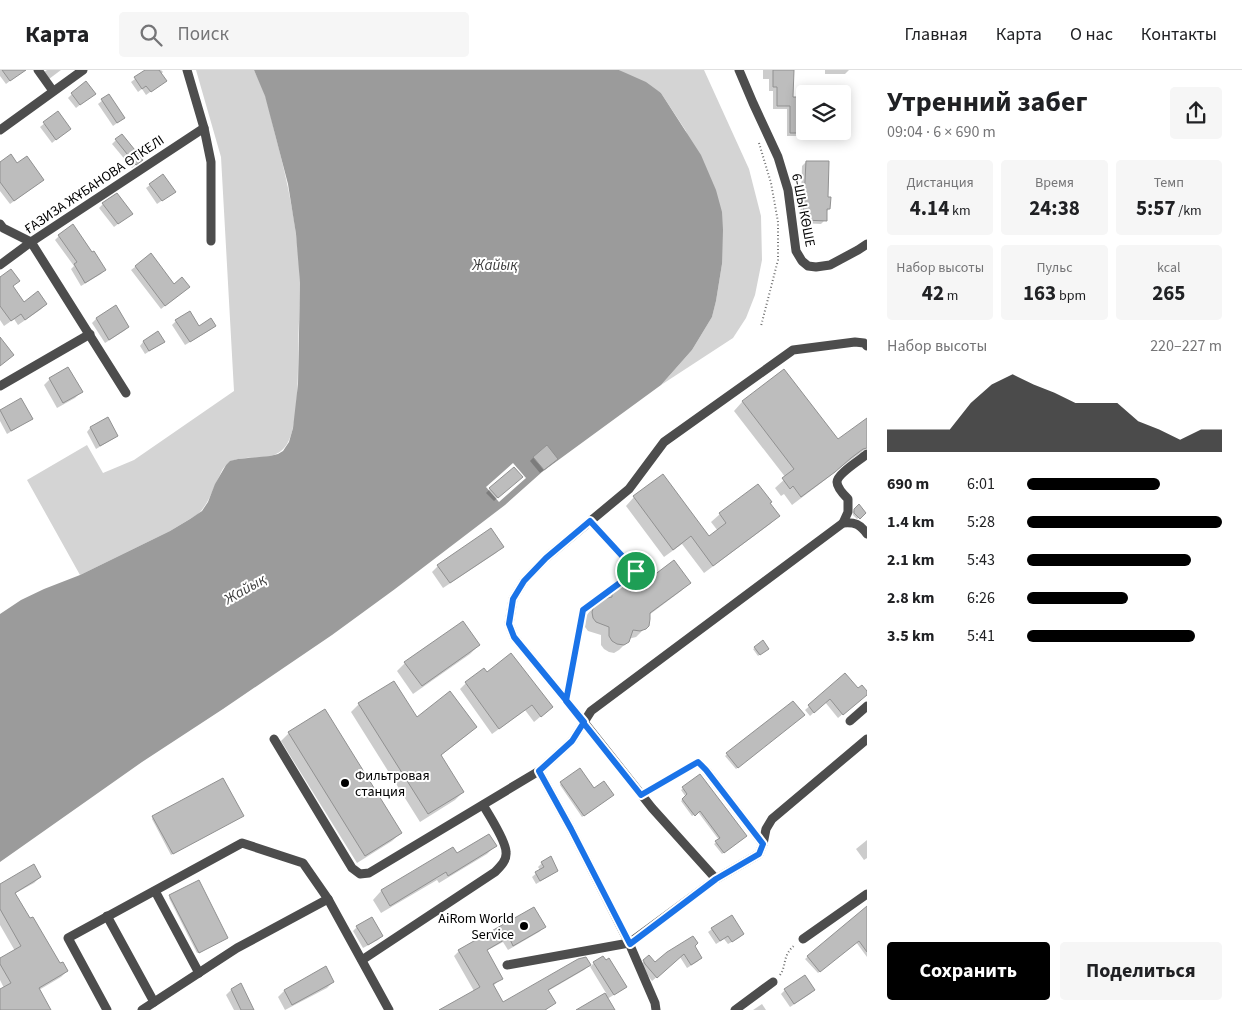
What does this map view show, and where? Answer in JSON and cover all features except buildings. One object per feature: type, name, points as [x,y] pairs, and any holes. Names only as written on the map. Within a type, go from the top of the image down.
[{"type":"street","points":[[38,70],[53,91]]},
{"type":"street","points":[[0,130],[83,70]]},
{"type":"street","points":[[187,70],[204,128],[211,162],[211,241]]},
{"type":"street","name":"6-ШЫ КӨШЕ","points":[[739,70],[778,157],[788,190],[796,251],[802,261],[808,266],[830,265],[867,244]]},
{"type":"street","name":"ҒАЗИЗА ЖҰБАНОВА ӨТКЕЛІ","points":[[0,265],[31,242],[204,128]]},
{"type":"street","points":[[0,224],[3,228],[31,242],[126,393]]},
{"type":"street","points":[[0,386],[90,334]]},
{"type":"street","points":[[716,879],[641,795],[514,637],[509,624],[513,599],[524,581],[546,558],[628,489],[664,442],[793,350],[855,342],[867,346]]},
{"type":"street","points":[[274,739],[352,868],[360,874],[369,873],[539,771],[572,741],[591,711],[843,523],[848,512],[848,499],[837,482],[839,476],[867,454]]},
{"type":"street","points":[[843,523],[853,522],[863,528],[867,534]]},
{"type":"street","points":[[850,721],[867,706]]},
{"type":"street","points":[[507,965],[630,944],[716,879],[759,854],[766,829],[772,819],[867,740]]},
{"type":"street","points":[[706,770],[763,844]]},
{"type":"street","points":[[539,771],[630,944],[656,1010]]},
{"type":"street","points":[[362,960],[495,872],[504,862],[506,852],[504,843],[483,805]]},
{"type":"street","points":[[108,1010],[68,938],[242,843],[303,863],[328,899],[389,1010]]},
{"type":"street","points":[[154,891],[199,973]]},
{"type":"street","points":[[803,939],[867,894]]},
{"type":"street","points":[[142,1010],[237,948],[328,899]]},
{"type":"street","points":[[108,916],[154,1002]]},
{"type":"street","points":[[735,1010],[773,982]]},
{"type":"path","points":[[759,143],[771,183],[778,222],[778,260],[761,326]]},
{"type":"path","points":[[566,701],[583,610],[636,571],[590,521]]},
{"type":"path","points":[[641,795],[698,762],[706,770]]},
{"type":"path","points":[[773,982],[782,973],[785,959],[790,949],[803,939]]},
{"type":"shaded area","points":[[196,70],[254,70],[268,104],[290,199],[296,232],[299,266],[297,390],[291,436],[281,451],[274,455],[241,459],[226,465],[208,501],[198,514],[170,531],[80,575],[27,480],[87,445],[103,473],[134,460],[234,391],[221,157]]},
{"type":"shaded area","points":[[619,70],[704,70],[749,169],[761,216],[762,260],[755,295],[746,318],[733,338],[661,385],[692,350],[712,317],[722,264],[686,131],[661,93]]},
{"type":"water","name":"Жайық","points":[[254,70],[619,70],[646,82],[661,93],[701,155],[716,190],[722,212],[722,264],[712,317],[692,350],[661,385],[542,472],[505,505],[332,635],[142,762],[0,862],[0,614],[21,600],[80,575],[170,531],[202,511],[208,502],[215,484],[230,461],[278,454],[283,451],[289,442],[293,428],[298,384],[300,283],[296,234],[288,184],[265,96]]},
{"type":"pier","points":[[513,463],[526,478],[499,502],[486,487]]},
{"type":"place","name":"Фильтровая станция","points":[[345,783]]},
{"type":"place","name":"AiRom World Service","points":[[524,926]]},
{"type":"route","points":[[636,571],[583,610],[566,701],[584,722],[641,795],[698,762],[763,844],[759,854],[716,879],[630,944],[539,771],[572,741],[584,722],[566,701],[514,637],[509,624],[513,599],[524,581],[546,558],[590,521],[636,571]]}]
